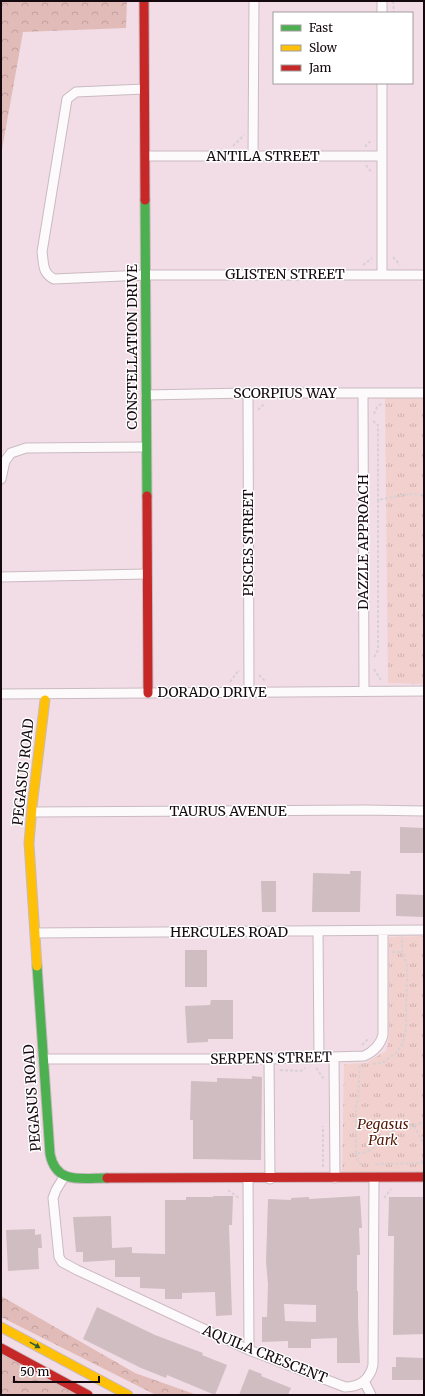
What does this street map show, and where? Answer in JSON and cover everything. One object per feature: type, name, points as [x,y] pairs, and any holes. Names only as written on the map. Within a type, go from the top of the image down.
[{"type":"street","name":"CONSTELLATION DRIVE","points":[[144,1],[148,693]]},
{"type":"street","points":[[253,156],[254,1]]},
{"type":"street","points":[[382,1],[382,12]]},
{"type":"street","points":[[382,84],[382,274]]},
{"type":"street","name":"GLISTEN STREET","points":[[144,89],[76,92],[67,99],[42,252],[44,269],[48,276],[54,279],[145,275],[424,275]]},
{"type":"street","name":"ANTILA STREET","points":[[145,156],[382,156]]},
{"type":"street","name":"SCORPIUS WAY","points":[[146,395],[248,393],[424,393]]},
{"type":"street","name":"PISCES STREET","points":[[248,393],[249,692]]},
{"type":"street","name":"DAZZLE APPROACH","points":[[363,393],[368,661],[364,691]]},
{"type":"street","points":[[1,479],[5,461],[11,452],[26,448],[146,447]]},
{"type":"street","points":[[1,577],[147,574]]},
{"type":"street","name":"DORADO DRIVE","points":[[1,694],[424,690]]},
{"type":"street","name":"PEGASUS ROAD","points":[[45,700],[29,843],[51,1158],[56,1170],[64,1177]]},
{"type":"street","name":"TAURUS AVENUE","points":[[32,812],[364,810],[424,812]]},
{"type":"street","name":"HERCULES ROAD","points":[[35,933],[424,930]]},
{"type":"street","points":[[318,931],[319,1058]]},
{"type":"street","name":"SERPENS STREET","points":[[43,1059],[270,1059],[360,1057],[368,1054],[376,1048],[382,1040],[383,1035],[383,931]]},
{"type":"street","points":[[334,1058],[335,1178]]},
{"type":"street","points":[[270,1059],[270,1179]]},
{"type":"street","points":[[64,1177],[270,1179],[424,1177]]},
{"type":"street","name":"AQUILA CRESCENT","points":[[64,1177],[53,1198],[59,1257],[62,1262],[249,1350],[341,1386],[355,1386],[364,1381]]},
{"type":"street","points":[[248,1178],[249,1350]]},
{"type":"street","points":[[371,1395],[364,1381],[372,1370],[374,1360],[374,1178]]},
{"type":"street","points":[[1,1327],[128,1395]]},
{"type":"street","points":[[1,1348],[88,1395]]},
{"type":"path","points":[[394,1],[394,12]]},
{"type":"path","points":[[232,156],[233,145],[244,135]]},
{"type":"path","points":[[373,139],[366,145],[366,164],[374,175]]},
{"type":"path","points":[[358,266],[362,266],[368,262],[375,254],[389,253],[402,267]]},
{"type":"path","points":[[257,412],[267,402],[266,393]]},
{"type":"path","points":[[368,661],[378,650],[378,425],[371,420],[377,407],[385,401],[385,393]]},
{"type":"path","points":[[378,500],[409,494],[424,495]]},
{"type":"path","points":[[374,667],[382,682],[388,683],[388,691]]},
{"type":"path","points":[[227,685],[238,671],[257,672],[268,683]]},
{"type":"path","points":[[372,1064],[382,1063],[397,1052],[406,1029],[407,965],[402,952],[402,931]]},
{"type":"path","points":[[360,1057],[358,1098],[356,1107],[356,1152],[358,1161],[366,1169]]},
{"type":"path","points":[[270,1070],[301,1071],[307,1066]]},
{"type":"path","points":[[312,1068],[318,1069],[324,1079]]},
{"type":"path","points":[[356,1152],[361,1153],[372,1148],[393,1130],[402,1127],[420,1125],[424,1121]]},
{"type":"path","points":[[323,1125],[323,1178]]},
{"type":"path","points":[[414,1126],[424,1145]]},
{"type":"path","points":[[373,1166],[377,1164],[423,1163],[424,1156]]},
{"type":"path","points":[[225,1186],[239,1199]]},
{"type":"green space","points":[[1,1],[127,1],[126,28],[23,32],[1,155]]},
{"type":"green space","points":[[385,393],[424,393],[424,684],[388,683]]},
{"type":"green space","name":"Pegasus Park","points":[[424,936],[424,1172],[342,1174],[344,1064],[366,1063],[386,1051],[389,1037],[389,937]]},
{"type":"green space","points":[[1,1296],[135,1373],[197,1395],[156,1395],[1,1317]]},
{"type":"green space","points":[[1,1348],[87,1395],[1,1395]]},
{"type":"building","points":[[400,827],[424,828],[424,853],[400,853]]},
{"type":"building","points":[[350,871],[361,871],[360,912],[312,912],[313,873],[350,874]]},
{"type":"building","points":[[261,881],[276,881],[276,912],[262,912]]},
{"type":"building","points":[[396,894],[424,895],[424,917],[396,916]]},
{"type":"building","points":[[185,950],[207,950],[207,987],[185,987]]},
{"type":"building","points":[[211,1000],[233,1000],[233,1039],[208,1039],[208,1042],[187,1043],[185,1006],[210,1005]]},
{"type":"building","points":[[252,1076],[262,1077],[261,1160],[193,1159],[193,1120],[190,1120],[191,1081],[217,1082],[217,1078],[252,1079]]},
{"type":"building","points":[[233,1196],[232,1225],[229,1225],[232,1315],[216,1316],[215,1292],[182,1293],[182,1299],[165,1299],[165,1289],[140,1288],[140,1277],[115,1277],[115,1260],[83,1262],[83,1252],[76,1252],[73,1217],[111,1216],[112,1248],[132,1247],[132,1253],[165,1254],[165,1200],[186,1200],[186,1197]]},
{"type":"building","points":[[360,1196],[362,1228],[359,1228],[360,1255],[357,1255],[357,1291],[360,1363],[337,1363],[337,1338],[311,1339],[311,1348],[288,1348],[288,1341],[262,1342],[262,1317],[267,1317],[268,1284],[266,1262],[268,1199],[291,1200],[291,1198],[309,1197],[309,1199]],"holes":[[[284,1304],[316,1305],[316,1322],[285,1321]]]},
{"type":"building","points":[[389,1197],[424,1197],[424,1334],[393,1335],[394,1236],[388,1236]]},
{"type":"building","points":[[35,1229],[35,1235],[41,1234],[42,1248],[38,1248],[39,1269],[8,1271],[6,1230]]},
{"type":"building","points":[[97,1307],[155,1335],[203,1353],[202,1355],[227,1365],[215,1395],[167,1375],[166,1378],[141,1368],[83,1339]]},
{"type":"building","points":[[396,1357],[424,1358],[424,1380],[392,1380],[392,1367],[396,1367]]},
{"type":"building","points":[[249,1369],[262,1374],[261,1376],[291,1388],[288,1395],[239,1395]]},
{"type":"traffic: fast","points":[[145,200],[147,496]]},
{"type":"traffic: fast","points":[[37,966],[50,1154],[53,1164],[58,1171],[71,1178],[107,1178]]},
{"type":"traffic: slow","points":[[37,966],[29,843],[45,700]]},
{"type":"traffic: slow","points":[[1,1327],[128,1395]]},
{"type":"traffic: jam","points":[[144,1],[145,200]]},
{"type":"traffic: jam","points":[[147,496],[148,693]]},
{"type":"traffic: jam","points":[[107,1178],[424,1177]]},
{"type":"traffic: jam","points":[[1,1348],[88,1395]]}]
